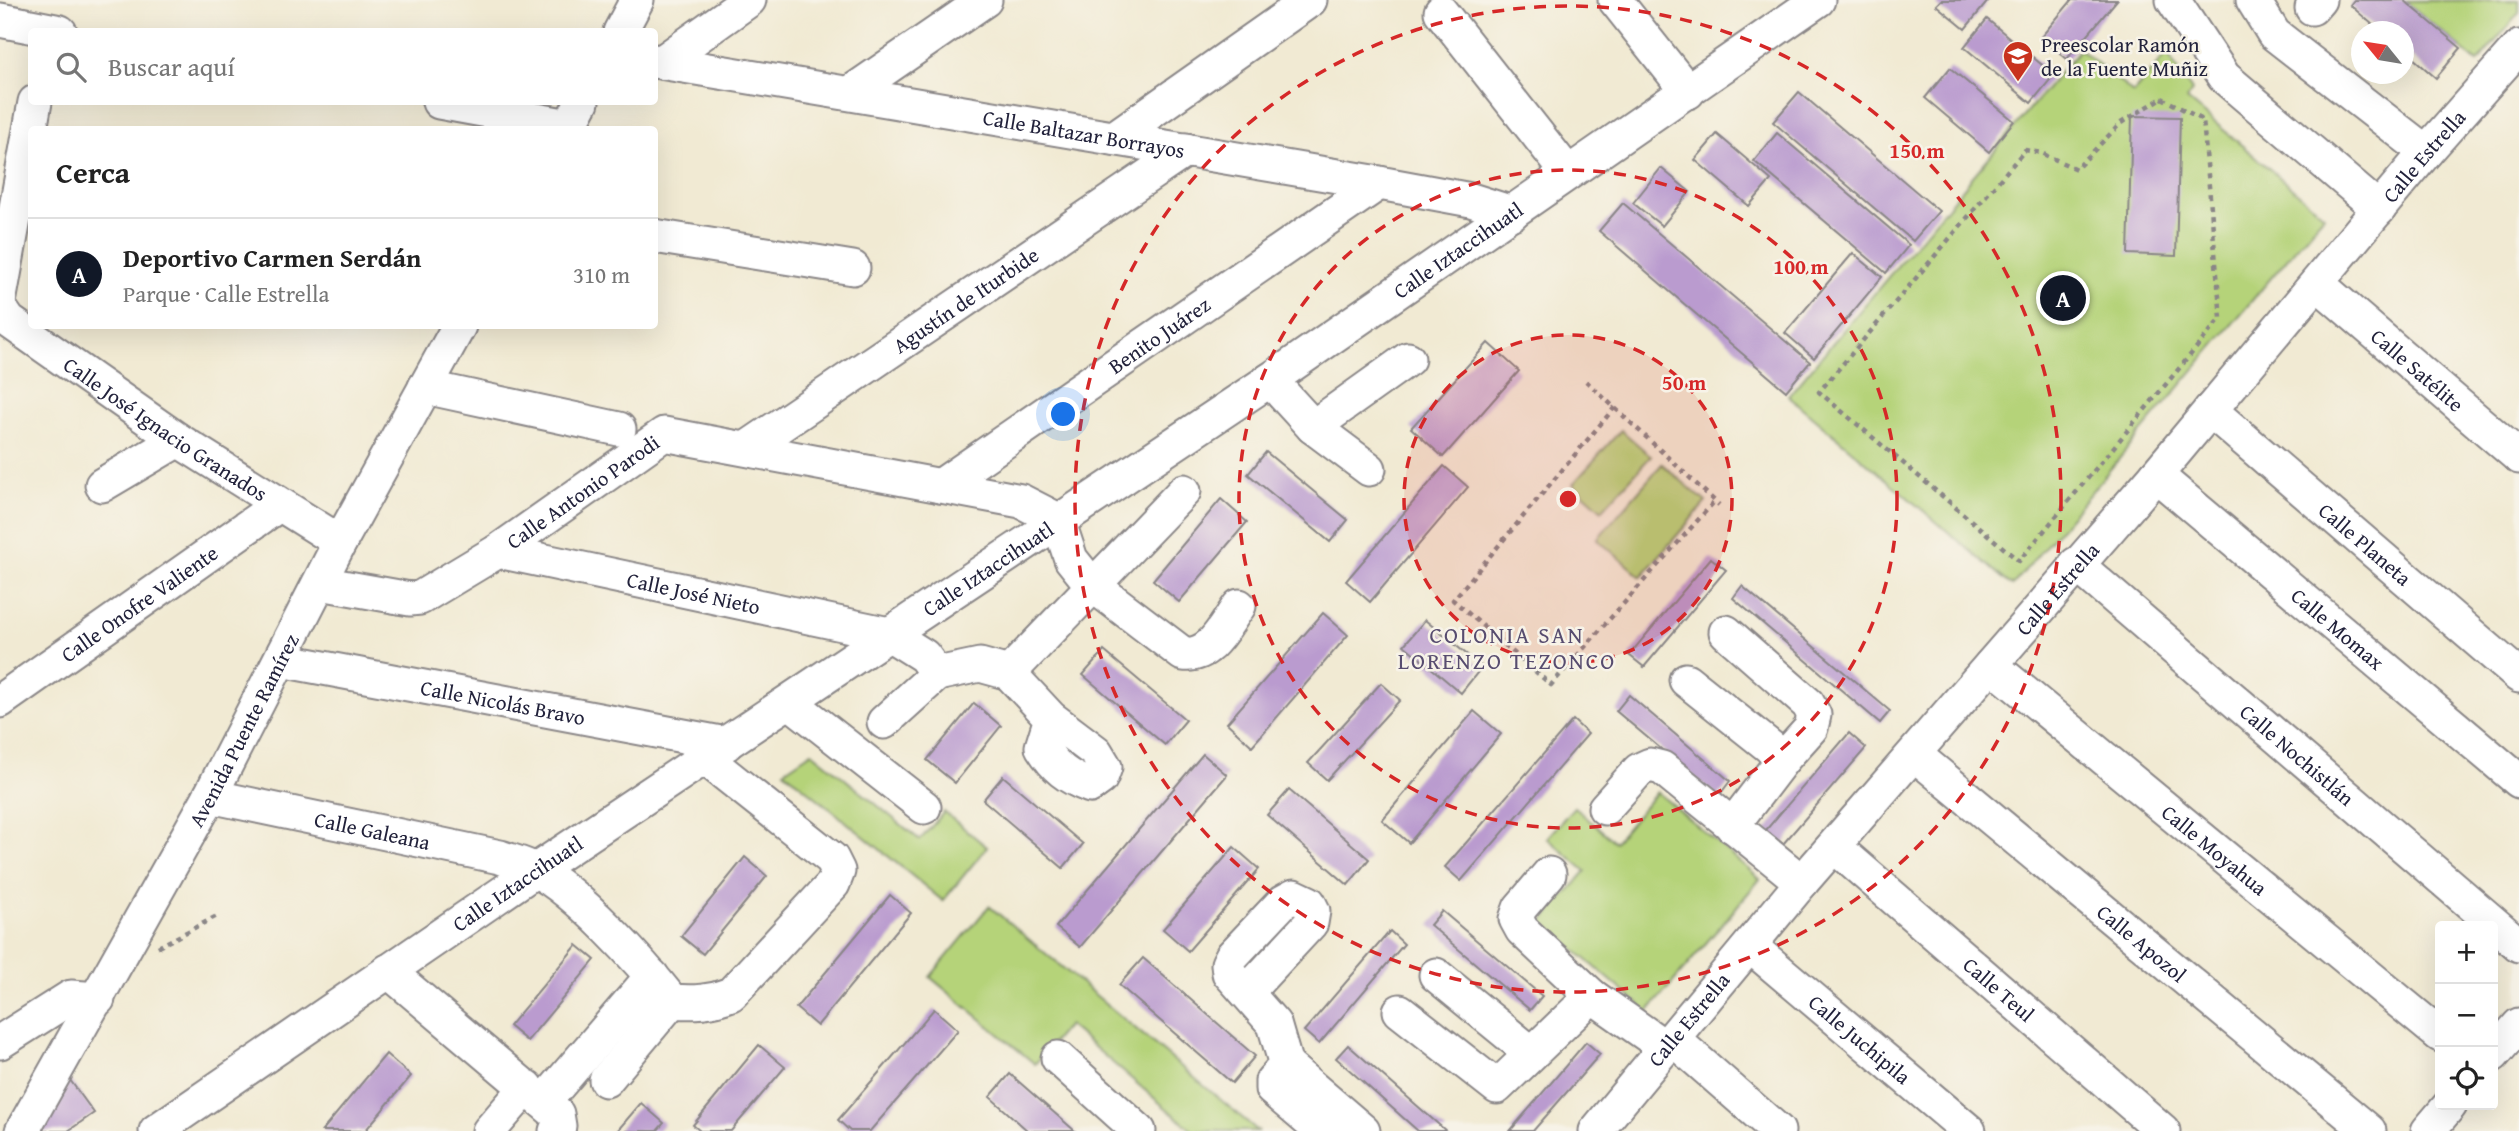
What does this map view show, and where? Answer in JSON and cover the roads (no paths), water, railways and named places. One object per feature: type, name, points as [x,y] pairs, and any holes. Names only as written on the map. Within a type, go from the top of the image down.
[{"type":"street","points":[[622,28],[638,0]]},
{"type":"street","points":[[658,62],[749,0]]},
{"type":"street","points":[[850,93],[985,0]]},
{"type":"street","points":[[1114,138],[1310,0]]},
{"type":"street","points":[[1615,0],[1688,92]]},
{"type":"street","name":"Calle Iztaccihuatl","points":[[163,1129],[536,870],[1270,380],[1818,0]]},
{"type":"street","points":[[2173,0],[2224,77],[2379,209]]},
{"type":"street","points":[[2253,0],[2274,34],[2426,152]]},
{"type":"street","points":[[1441,12],[1567,172]]},
{"type":"street","points":[[0,20],[38,28]]},
{"type":"street","name":"Calle Estrella","points":[[1596,1131],[1802,883],[2076,564],[2157,475],[2426,152],[2519,47]]},
{"type":"street","name":"Calle Baltazar Borrayos","points":[[658,62],[1379,183],[1471,200],[1512,213]]},
{"type":"street","points":[[30,126],[34,105]]},
{"type":"street","points":[[462,105],[572,119]]},
{"type":"street","points":[[0,297],[17,185],[28,134]]},
{"type":"street","name":"Agustín de Iturbide","points":[[747,448],[1186,150]]},
{"type":"street","name":"Benito Juárez","points":[[940,486],[1379,183]]},
{"type":"street","points":[[658,237],[853,268]]},
{"type":"street","name":"Calle Satélite","points":[[2317,283],[2519,457]]},
{"type":"street","name":"Calle José Ignacio Granados","points":[[0,308],[9,321],[178,440],[278,506],[340,542]]},
{"type":"street","name":"Avenida Puente Ramírez","points":[[22,1131],[210,796],[340,542],[457,329]]},
{"type":"street","points":[[1313,427],[1408,359]]},
{"type":"street","points":[[1270,380],[1313,427],[1369,469]]},
{"type":"street","points":[[425,387],[619,429]]},
{"type":"street","name":"Calle Planeta","points":[[2210,410],[2519,676]]},
{"type":"street","name":"Calle Antonio Parodi","points":[[320,583],[410,599],[420,598],[498,551],[664,434],[1021,501],[1058,520]]},
{"type":"street","points":[[102,485],[178,440]]},
{"type":"street","name":"Calle Momax","points":[[2157,475],[2519,781]]},
{"type":"street","points":[[1009,673],[1091,584],[1184,491]]},
{"type":"street","name":"Calle Onofre Valiente","points":[[0,701],[278,506]]},
{"type":"street","points":[[1058,520],[1071,559],[1091,584],[1183,654],[1197,656],[1206,651],[1239,606]]},
{"type":"street","name":"Calle José Nieto","points":[[498,551],[890,634]]},
{"type":"street","name":"Calle Nochistlán","points":[[2076,564],[2519,945]]},
{"type":"street","points":[[1726,632],[1808,705],[1814,715],[1811,728],[1784,758],[1732,826]]},
{"type":"street","points":[[890,634],[924,656],[937,674]]},
{"type":"street","name":"Calle Nicolás Bravo","points":[[281,660],[715,751]]},
{"type":"street","points":[[884,722],[937,674],[980,665],[1009,673],[1051,718]]},
{"type":"street","name":"Calle Moyahua","points":[[1991,665],[2435,1031]]},
{"type":"street","points":[[1686,680],[1784,758]]},
{"type":"street","points":[[790,702],[924,807]]},
{"type":"street","points":[[662,988],[714,1001],[731,994],[833,884],[838,871],[832,859],[715,751]]},
{"type":"street","name":"Calle Apozol","points":[[1914,754],[2369,1131]]},
{"type":"street","points":[[1605,808],[1639,770],[1650,765],[1662,768],[1802,883]]},
{"type":"street","name":"Calle Galeana","points":[[210,796],[499,858],[536,870],[569,894],[662,988]]},
{"type":"street","name":"Calle Teul","points":[[1835,847],[2163,1131]]},
{"type":"street","points":[[1549,874],[1520,908],[1516,919],[1522,930],[1592,996],[1669,1044],[1778,1131]]},
{"type":"street","name":"Calle Juchipila","points":[[1750,946],[1969,1131]]},
{"type":"street","points":[[388,971],[542,1107]]},
{"type":"street","points":[[1436,975],[1530,1052]]},
{"type":"street","points":[[606,1080],[662,988]]},
{"type":"street","points":[[489,1131],[542,1107],[662,988]]},
{"type":"street","points":[[1247,992],[1274,1024],[1286,1065],[1363,1131]]},
{"type":"street","points":[[1400,1011],[1497,1087],[1530,1052],[1592,996]]},
{"type":"street","points":[[0,1042],[71,997],[98,999]]},
{"type":"street","points":[[2498,1049],[2519,1025]]},
{"type":"street","points":[[1058,1058],[1139,1131]]},
{"type":"street","points":[[1286,1065],[1272,1081],[1272,1089],[1321,1131]]},
{"type":"street","points":[[2428,1131],[2446,1110]]},
{"type":"place","name":"Preescolar Ramón de la Fuente Muñiz","points":[[2018,83]]},
{"type":"place","name":"Deportivo Carmen Serdán","points":[[2063,298]]},
{"type":"district","name":"COLONIA SAN LORENZO TEZONCO","points":[[1507,647]]}]
